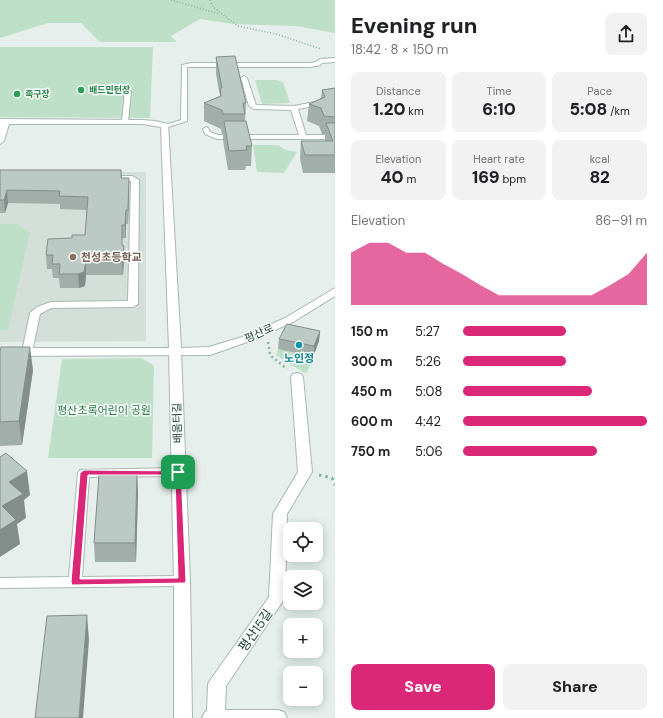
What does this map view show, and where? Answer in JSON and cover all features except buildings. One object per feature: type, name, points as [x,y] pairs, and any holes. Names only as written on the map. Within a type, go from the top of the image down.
[{"type":"street","points":[[0,141],[3,121],[125,122],[155,123],[165,126]]},
{"type":"street","name":"배움터길","points":[[165,126],[175,351],[182,581],[183,718]]},
{"type":"street","name":"평산로","points":[[175,351],[210,351],[246,339],[296,316],[335,291]]},
{"type":"street","points":[[0,352],[175,351]]},
{"type":"street","points":[[297,377],[306,472]]},
{"type":"street","name":"평산15길","points":[[216,718],[217,684],[277,598],[280,514],[306,472]]},
{"type":"street","points":[[211,718],[278,718]]},
{"type":"lane","points":[[165,126],[184,121],[184,66],[191,64],[310,65],[318,64],[320,61],[335,60]]},
{"type":"lane","points":[[244,78],[251,105],[254,107],[294,108],[324,100],[335,100]]},
{"type":"lane","points":[[125,122],[128,91]]},
{"type":"lane","points":[[294,108],[303,137]]},
{"type":"lane","points":[[206,129],[207,133],[217,137],[335,137]]},
{"type":"lane","points":[[27,352],[35,314],[38,310],[45,306],[51,304],[134,304],[136,180],[132,178],[102,178]]},
{"type":"lane","points":[[75,582],[84,473],[178,472]]},
{"type":"lane","points":[[0,583],[182,581]]},
{"type":"path","points":[[171,0],[222,14]]},
{"type":"path","points":[[210,0],[213,7],[238,26],[276,34],[326,51]]},
{"type":"path","points":[[267,339],[270,355],[297,377]]},
{"type":"path","points":[[306,472],[332,478],[335,485]]},
{"type":"shaded area","name":"천성초등학교","points":[[0,172],[146,172],[146,341],[0,342]]},
{"type":"green space","points":[[0,0],[335,0],[335,33],[295,26],[233,24],[200,19],[171,36],[177,42],[100,42],[81,23],[48,23],[0,38]]},
{"type":"green space","points":[[0,47],[153,47],[150,118],[0,117]]},
{"type":"green space","points":[[255,80],[276,80],[283,82],[290,103],[262,104]]},
{"type":"green space","points":[[253,145],[278,145],[286,150],[297,152],[284,173],[257,172]]},
{"type":"green space","points":[[0,224],[17,224],[30,232],[8,330],[0,330]]},
{"type":"green space","points":[[278,349],[313,357],[307,373],[276,355]]},
{"type":"green space","name":"평산초록어린이 공원","points":[[141,358],[154,366],[152,458],[48,458],[62,359]]},
{"type":"place","name":"배드민턴장","points":[[81,90]]},
{"type":"place","name":"족구장","points":[[17,94]]},
{"type":"place","name":"천성초등학교","points":[[73,257]]},
{"type":"place","name":"노인정","points":[[299,345]]},
{"type":"route","points":[[178,472],[182,581],[75,582],[84,473],[178,472]]}]
